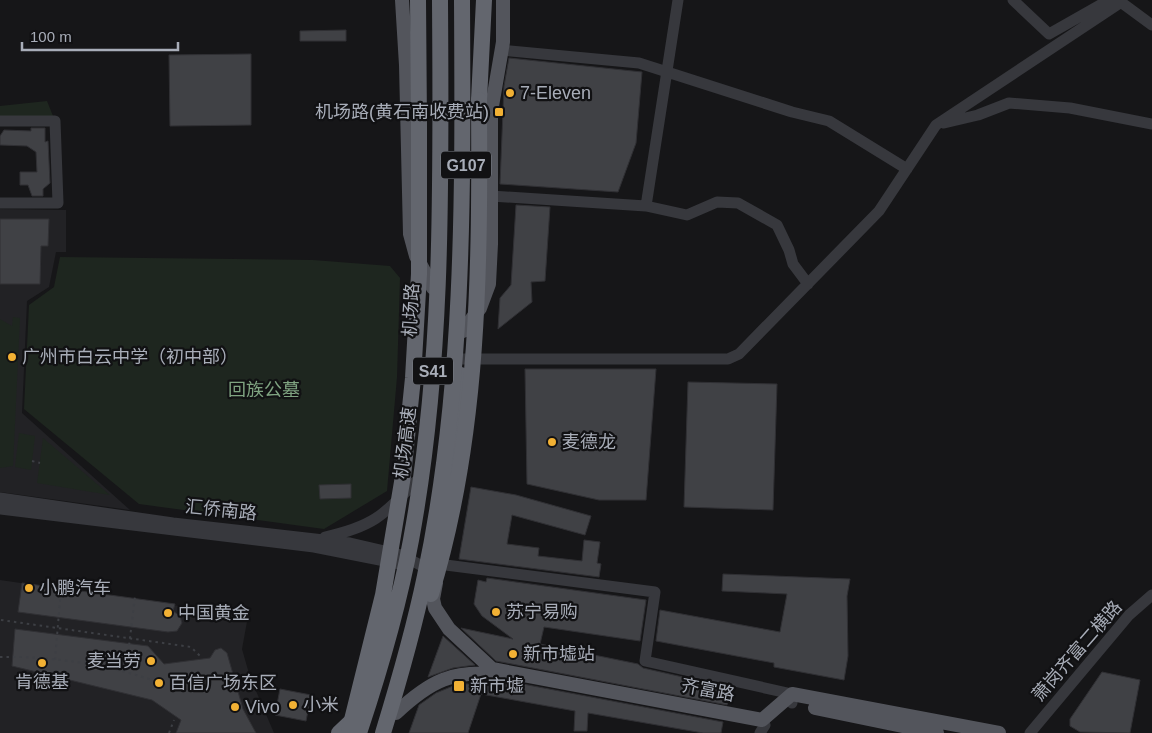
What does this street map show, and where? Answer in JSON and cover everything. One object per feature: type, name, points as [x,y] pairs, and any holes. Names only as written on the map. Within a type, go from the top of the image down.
[{"type":"highway","points":[[349,733],[383,596],[403,476],[413,378],[420,274],[418,0]]},
{"type":"highway","name":"机场路","points":[[349,733],[357,725],[401,560],[415,482],[425,402],[433,288],[438,0]]},
{"type":"highway","name":"机场高速","points":[[357,725],[385,651],[403,578],[416,509],[427,430],[434,356],[438,264],[438,0]]},
{"type":"highway","name":"S41","points":[[383,733],[403,667],[426,575],[449,412],[457,322],[460,246],[462,0]]},
{"type":"highway","name":"G107","points":[[463,331],[466,0]]},
{"type":"highway","points":[[383,733],[439,568],[463,462],[477,286],[479,100],[484,0]]},
{"type":"highway","points":[[389,733],[435,568],[454,453],[463,331]]},
{"type":"highway","points":[[340,733],[357,725]]},
{"type":"main road","points":[[402,0],[406,58],[410,234],[416,256],[433,288]]},
{"type":"main road","points":[[463,331],[480,308],[488,284],[491,112],[501,50],[503,0]]},
{"type":"main road","name":"齐富路","points":[[435,568],[433,599],[435,608],[452,633],[492,669],[762,726]]},
{"type":"main road","name":"齐富路","points":[[396,713],[433,683],[451,677],[493,674],[549,682],[762,726]]},
{"type":"main road","points":[[762,726],[792,699]]},
{"type":"main road","points":[[792,699],[937,733]]},
{"type":"main road","points":[[792,699],[999,733]]},
{"type":"street","points":[[646,206],[678,0]]},
{"type":"street","points":[[1013,0],[1050,34],[1116,1]]},
{"type":"street","points":[[1116,1],[1152,25]]},
{"type":"street","points":[[462,359],[728,359],[739,354],[879,211],[936,125],[1116,1]]},
{"type":"street","points":[[501,50],[639,63],[792,112],[829,121],[907,169]]},
{"type":"street","points":[[936,125],[978,115],[1008,103],[1070,108],[1152,124]]},
{"type":"street","points":[[0,121],[56,121],[58,203],[0,203]]},
{"type":"street","points":[[491,196],[646,206],[687,215],[717,202],[738,203],[777,225],[790,250],[793,264],[808,284]]},
{"type":"street","points":[[317,538],[354,530],[377,519],[388,512],[415,482]]},
{"type":"street","name":"汇侨南路","points":[[0,498],[22,507],[314,547],[401,560],[435,568]]},
{"type":"street","name":"汇侨南路","points":[[0,509],[22,507],[317,538],[376,547],[401,560]]},
{"type":"street","points":[[435,568],[655,592],[645,661],[792,699]]},
{"type":"street","name":"萧岗齐富二横路","points":[[1030,733],[1129,615],[1152,595]]},
{"type":"path","points":[[32,461],[40,463]]},
{"type":"path","points":[[56,660],[61,589]]},
{"type":"path","points":[[126,671],[135,596]]},
{"type":"path","points":[[1,620],[191,647],[200,656]]},
{"type":"path","points":[[0,657],[30,657],[56,660],[126,671],[155,680]]},
{"type":"path","points":[[169,733],[174,720]]},
{"type":"shaded area","name":"广州市白云中学（初中部）","points":[[0,209],[66,210],[66,252],[56,252],[49,287],[27,301],[22,413],[130,510],[0,492]]},
{"type":"shaded area","points":[[0,580],[248,616],[242,649],[250,677],[274,733],[0,733]]},
{"type":"green space","points":[[47,101],[55,121],[0,121],[0,106]]},
{"type":"green space","name":"回族公墓","points":[[60,257],[313,260],[390,266],[400,278],[397,377],[387,491],[324,529],[139,504],[24,409],[29,305],[54,287]]},
{"type":"green space","points":[[13,317],[20,318],[13,466],[0,468],[0,319],[12,326]]},
{"type":"green space","points":[[19,433],[35,436],[31,470],[15,467]]},
{"type":"green space","points":[[43,438],[110,495],[37,483]]},
{"type":"building","points":[[346,30],[346,41],[300,41],[300,31]]},
{"type":"building","points":[[251,54],[251,125],[170,126],[169,55]]},
{"type":"building","points":[[509,58],[642,72],[636,143],[618,192],[500,184],[504,86]]},
{"type":"building","points":[[31,128],[45,128],[45,142],[48,141],[50,183],[43,189],[43,196],[32,196],[28,185],[20,185],[20,172],[37,172],[36,152],[27,146],[0,145],[0,136],[4,130],[31,131]]},
{"type":"building","points":[[516,205],[550,207],[545,281],[531,282],[532,302],[498,329],[500,298],[511,285]]},
{"type":"building","points":[[0,219],[49,219],[48,246],[41,246],[40,284],[0,284]]},
{"type":"building","points":[[525,369],[656,369],[646,500],[599,500],[527,484]]},
{"type":"building","points":[[688,382],[777,384],[773,510],[684,507]]},
{"type":"building","points":[[351,484],[351,498],[320,499],[319,485]]},
{"type":"building","points":[[471,487],[516,495],[591,516],[585,535],[512,515],[507,544],[539,548],[538,556],[582,561],[584,540],[600,542],[597,563],[601,564],[599,577],[459,559]]},
{"type":"building","points":[[723,574],[850,579],[847,596],[848,656],[844,680],[774,667],[774,663],[656,641],[660,610],[780,632],[787,594],[722,591]]},
{"type":"building","points":[[487,578],[646,600],[640,641],[544,627],[540,644],[638,664],[643,668],[731,688],[727,705],[496,661],[461,628],[513,639],[482,616],[474,604],[478,580],[486,582]]},
{"type":"building","points":[[22,583],[175,604],[173,611],[180,616],[182,623],[177,631],[168,632],[18,612]]},
{"type":"building","name":"百信广场东区","points":[[15,629],[148,646],[164,664],[210,658],[215,650],[221,648],[227,653],[243,709],[256,733],[176,733],[181,720],[152,700],[12,666]]},
{"type":"building","points":[[443,636],[475,665],[453,668],[428,677]]},
{"type":"building","points":[[1102,672],[1140,680],[1130,733],[1080,732],[1070,726],[1070,719]]},
{"type":"building","points":[[507,681],[723,722],[721,733],[703,733],[588,713],[587,731],[574,731],[575,711],[481,694],[468,733],[409,733],[419,705],[436,693],[458,684],[501,684]]},
{"type":"building","name":"小米","points":[[280,689],[311,695],[306,721],[275,715]]},
{"type":"place","name":"7-Eleven","points":[[510,93]]},
{"type":"place","name":"机场路(黄石南收费站)","points":[[499,112]]},
{"type":"place","name":"广州市白云中学（初中部）","points":[[12,357]]},
{"type":"place","name":"麦德龙","points":[[552,442]]},
{"type":"place","name":"小鹏汽车","points":[[29,588]]},
{"type":"place","name":"苏宁易购","points":[[496,612]]},
{"type":"place","name":"中国黄金","points":[[168,613]]},
{"type":"place","name":"新市墟站","points":[[513,654]]},
{"type":"place","name":"麦当劳","points":[[151,661]]},
{"type":"place","name":"肯德基","points":[[42,663]]},
{"type":"place","name":"百信广场东区","points":[[159,683]]},
{"type":"place","name":"新市墟","points":[[459,686]]},
{"type":"place","name":"小米","points":[[293,705]]},
{"type":"place","name":"Vivo","points":[[235,707]]}]
